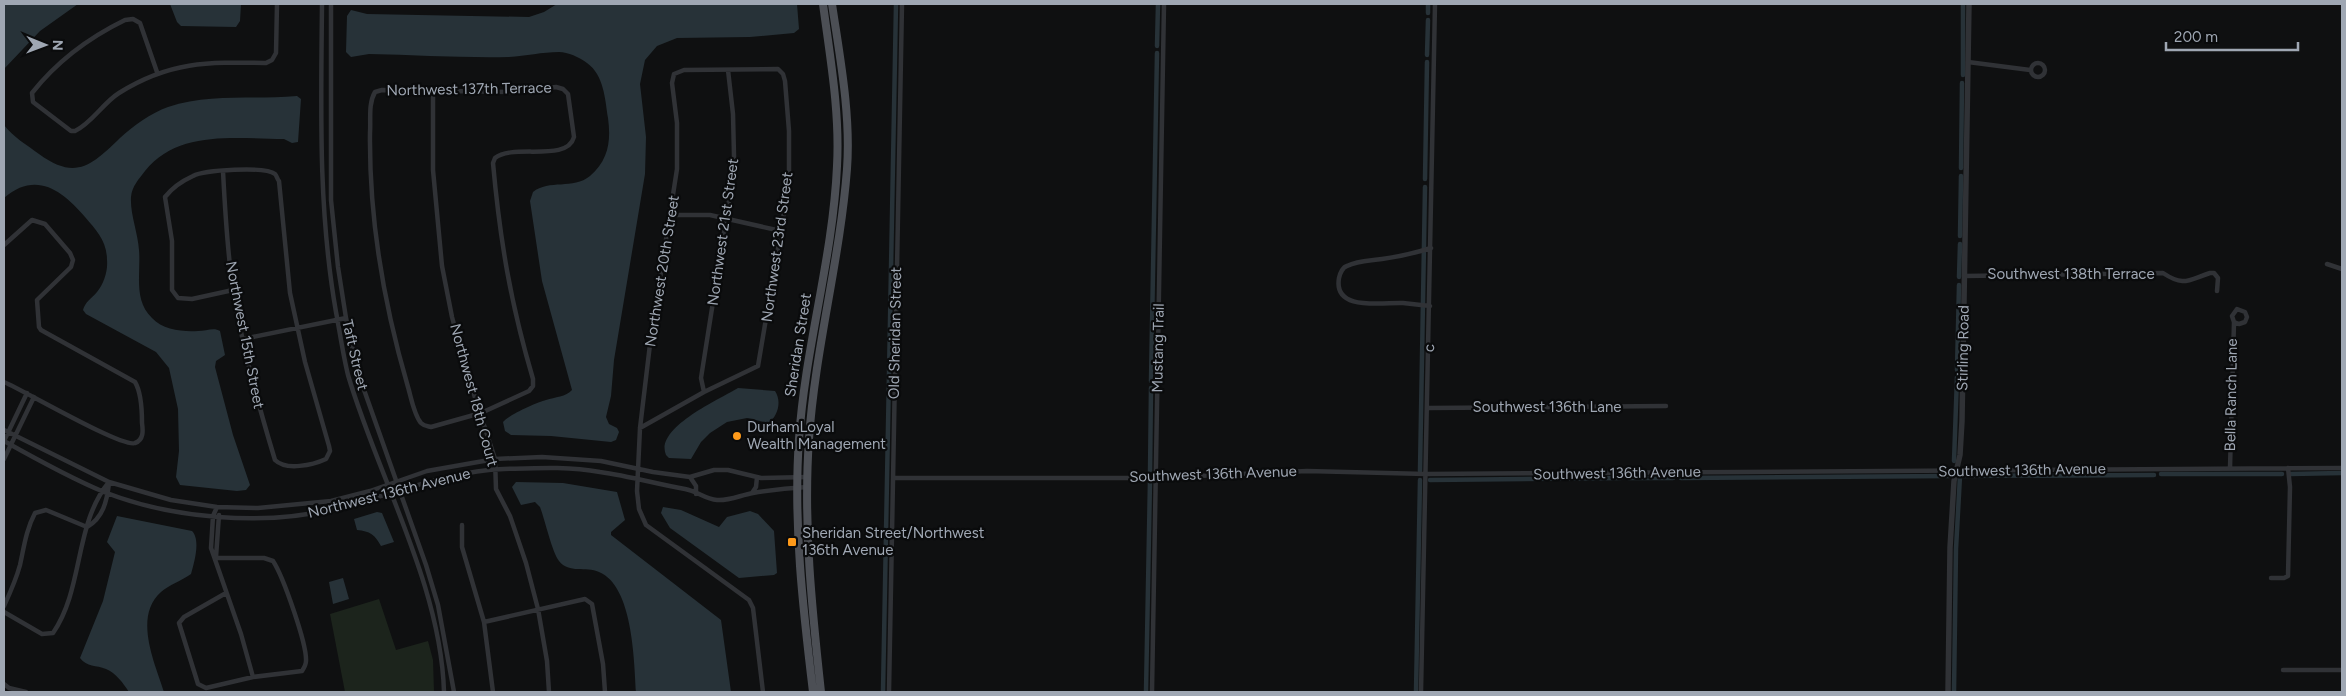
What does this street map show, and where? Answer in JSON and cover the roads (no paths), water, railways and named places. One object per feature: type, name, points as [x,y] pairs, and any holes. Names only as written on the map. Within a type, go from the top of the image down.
[{"type":"main road","name":"Sheridan Street","points":[[813,692],[800,574],[798,477],[799,439],[804,394],[834,212],[837,167],[837,116],[823,4]]},
{"type":"main road","name":"Sheridan Street","points":[[821,692],[810,574],[807,477],[812,395],[842,215],[847,169],[846,118],[832,4]]},
{"type":"street","points":[[157,72],[140,23],[132,19],[126,20],[84,42],[50,70],[31,96],[33,102],[71,131],[75,131],[117,94],[157,72],[204,63],[266,63],[272,60],[276,53],[277,4]]},
{"type":"street","name":"Taft Street","points":[[322,4],[322,203],[329,271],[348,374],[418,568],[436,631],[444,692]]},
{"type":"street","name":"Taft Street","points":[[331,4],[331,200],[338,267],[346,318],[356,370],[426,565],[444,629],[454,692]]},
{"type":"street","name":"Old Sheridan Street","points":[[889,692],[902,4]]},
{"type":"street","name":"Mustang Trail","points":[[1152,692],[1164,4]]},
{"type":"street","name":"c","points":[[1421,692],[1428,408],[1425,306],[1429,248],[1435,4]]},
{"type":"street","name":"Stirling Road","points":[[1948,692],[1950,548],[1954,481],[1957,471],[1962,421],[1969,4]]},
{"type":"street","points":[[1968,62],[2030,70]]},
{"type":"street","name":"Northwest 23rd Street","points":[[704,392],[758,366],[789,183],[789,131],[783,74],[778,69],[728,70]]},
{"type":"street","name":"Northwest 20th Street","points":[[638,468],[640,428],[651,336],[672,214],[677,169],[677,123],[672,83],[674,74],[684,70],[728,70]]},
{"type":"street","name":"Northwest 21st Street","points":[[704,392],[701,378],[727,219],[734,156],[733,114],[728,70]]},
{"type":"street","name":"Northwest 137th Terrace","points":[[563,89],[568,94],[574,137],[572,144],[567,148],[504,153],[495,158],[493,163],[498,218],[507,281],[533,379],[533,386],[528,391],[481,413],[431,427],[425,426],[417,416],[388,312],[376,236],[370,146],[371,99],[375,92],[382,90],[433,90],[514,92],[563,89]]},
{"type":"street","name":"Northwest 18th Court","points":[[433,90],[434,170],[442,266],[452,317],[494,459],[496,489],[510,516],[526,563],[538,609],[547,661],[549,692]]},
{"type":"street","points":[[233,290],[192,299],[178,298],[172,290],[172,241],[165,197],[177,185],[194,175],[223,171],[267,171],[275,174],[279,181],[290,292],[298,327]]},
{"type":"street","name":"Northwest 15th Street","points":[[223,171],[226,226],[233,290],[256,400],[275,460],[280,465],[289,466],[322,461],[326,459],[330,452],[305,362],[298,327]]},
{"type":"street","points":[[672,214],[710,215],[781,231]]},
{"type":"street","points":[[4,245],[32,220],[37,220],[45,224],[70,253],[73,260],[71,267],[37,300],[39,327],[41,330],[135,382],[142,415],[143,434],[140,441],[134,444],[128,443],[101,432],[4,382]]},
{"type":"street","points":[[1425,306],[1362,303],[1345,299],[1339,290],[1339,276],[1344,267],[1358,261],[1400,256],[1429,248]]},
{"type":"street","points":[[2326,264],[2342,269]]},
{"type":"street","name":"Southwest 138th Terrace","points":[[1964,276],[2163,273],[2172,280],[2184,282],[2210,273],[2218,278],[2217,291]]},
{"type":"street","points":[[243,339],[346,318]]},
{"type":"street","name":"Bella Ranch Lane","points":[[2230,468],[2232,331],[2234,322]]},
{"type":"street","points":[[640,428],[704,392]]},
{"type":"street","points":[[4,441],[6,431],[27,394]]},
{"type":"street","points":[[4,459],[34,397]]},
{"type":"street","name":"Southwest 136th Lane","points":[[1428,408],[1666,406]]},
{"type":"street","points":[[18,412],[26,416]]},
{"type":"street","name":"Northwest 136th Avenue","points":[[6,431],[109,482],[171,500],[217,507],[258,508],[322,502],[388,485],[427,471],[494,459],[542,457],[601,461],[690,477],[714,470],[728,470],[757,477],[807,477]]},
{"type":"street","name":"Northwest 136th Avenue","points":[[4,441],[102,491],[171,510],[213,516],[258,518],[333,510],[463,473],[495,469],[541,468],[599,471],[690,490],[708,499],[719,500],[752,493],[807,487]]},
{"type":"street","points":[[638,468],[639,509],[646,525],[749,600],[754,608],[763,692]]},
{"type":"street","points":[[2271,578],[2284,578],[2288,576],[2290,486],[2288,468]]},
{"type":"street","name":"Southwest 136th Avenue","points":[[893,478],[1155,478],[1307,471],[1426,474],[2342,468]]},
{"type":"street","points":[[690,477],[695,483],[696,494]]},
{"type":"street","points":[[752,493],[756,487],[757,477]]},
{"type":"street","points":[[4,612],[38,632],[50,634],[56,627],[71,594],[87,527],[102,491],[109,482]]},
{"type":"street","points":[[87,527],[100,516],[108,493],[109,482]]},
{"type":"street","points":[[217,507],[213,516],[211,548],[253,677]]},
{"type":"street","points":[[215,558],[219,516],[217,507]]},
{"type":"street","points":[[4,606],[19,567],[28,527],[35,513],[40,510],[46,510],[87,527]]},
{"type":"street","points":[[462,525],[462,547],[484,622],[493,692]]},
{"type":"street","points":[[215,558],[264,558],[273,561],[293,610],[305,652],[305,667],[296,672],[253,677],[212,687],[201,687],[195,680],[179,623],[184,617],[226,593]]},
{"type":"street","points":[[418,568],[426,565]]},
{"type":"street","points":[[484,622],[585,599],[592,604],[596,620],[604,692]]},
{"type":"street","points":[[436,631],[444,629]]},
{"type":"street","points":[[2283,670],[2342,670]]},
{"type":"street","points":[[4,684],[7,690],[26,692]]},
{"type":"waterway","points":[[883,692],[896,4]]},
{"type":"waterway","points":[[1157,46],[1158,4]]},
{"type":"waterway","points":[[1428,4],[1428,13]]},
{"type":"waterway","points":[[1963,4],[1963,75]]},
{"type":"waterway","points":[[1427,55],[1428,20]]},
{"type":"waterway","points":[[1151,381],[1157,53]]},
{"type":"waterway","points":[[1425,179],[1427,62]]},
{"type":"waterway","points":[[1961,168],[1962,83]]},
{"type":"waterway","points":[[1960,236],[1961,176]]},
{"type":"waterway","points":[[1420,471],[1425,187]]},
{"type":"waterway","points":[[1959,277],[1960,244]]},
{"type":"waterway","points":[[1957,370],[1959,285]]},
{"type":"waterway","points":[[1954,461],[1957,377]]},
{"type":"waterway","points":[[1150,474],[1151,388]]},
{"type":"waterway","points":[[2290,474],[2342,473]]},
{"type":"waterway","points":[[2161,474],[2282,474]]},
{"type":"waterway","points":[[1954,692],[1956,549],[1960,476],[2154,475]]},
{"type":"waterway","points":[[1681,478],[1949,476]]},
{"type":"waterway","points":[[1430,480],[1621,478]]},
{"type":"waterway","points":[[1628,478],[1673,478]]},
{"type":"waterway","points":[[1146,692],[1150,480]]},
{"type":"waterway","points":[[1416,692],[1420,480]]},
{"type":"place","name":"DurhamLoyal Wealth Management","points":[[737,436]]},
{"type":"place","name":"Sheridan Street/Northwest 136th Avenue","points":[[792,542]]}]
